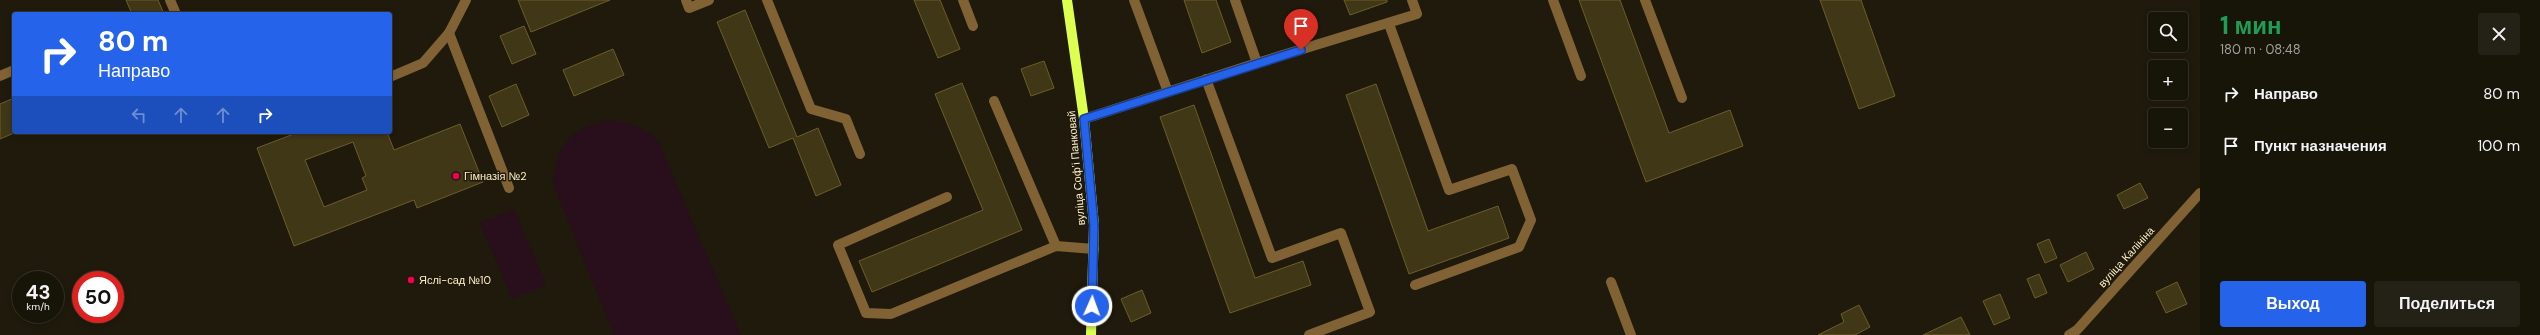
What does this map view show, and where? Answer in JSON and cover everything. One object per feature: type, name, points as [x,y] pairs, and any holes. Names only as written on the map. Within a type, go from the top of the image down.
[{"type":"main road","name":"вуліца Софʼі Панковай","points":[[1067,0],[1084,119],[1094,249],[1091,335]]},
{"type":"street","points":[[170,0],[175,12]]},
{"type":"street","points":[[392,76],[423,62],[449,33],[461,13],[466,0]]},
{"type":"street","points":[[686,0],[689,8],[709,0]]},
{"type":"street","points":[[767,0],[811,109],[846,119],[860,154]]},
{"type":"street","points":[[963,0],[973,26]]},
{"type":"street","points":[[1134,0],[1168,92]]},
{"type":"street","points":[[1235,0],[1257,63]]},
{"type":"street","points":[[1084,119],[1257,63],[1389,24],[1417,14],[1412,0]]},
{"type":"street","points":[[1553,0],[1581,76]]},
{"type":"street","points":[[1645,0],[1682,98]]},
{"type":"street","points":[[1389,24],[1449,190],[1512,169],[1531,220],[1519,247],[1416,285]]},
{"type":"street","points":[[449,33],[509,188]]},
{"type":"street","points":[[0,76],[12,71]]},
{"type":"street","points":[[1206,80],[1272,258],[1341,233],[1370,312],[1309,335]]},
{"type":"street","points":[[994,101],[1056,246]]},
{"type":"street","name":"вуліца Калініна","points":[[2069,335],[2077,330],[2200,193]]},
{"type":"street","points":[[947,197],[838,245],[866,313],[891,314],[1056,246],[1094,249]]},
{"type":"street","points":[[1611,282],[1631,335]]},
{"type":"shaded area","points":[[608,120],[636,126],[648,132],[659,143],[741,335],[614,335],[553,184],[557,159],[561,149],[567,141],[574,134],[583,129]]},
{"type":"shaded area","points":[[514,209],[546,285],[512,299],[480,223]]},
{"type":"building","points":[[126,0],[158,0],[163,12],[131,12]]},
{"type":"building","points":[[518,0],[610,0],[531,32]]},
{"type":"building","points":[[914,0],[940,0],[960,49],[938,58]]},
{"type":"building","points":[[1184,0],[1216,0],[1231,42],[1202,53]]},
{"type":"building","points":[[1344,0],[1387,0],[1387,2],[1350,15]]},
{"type":"building","points":[[1579,0],[1620,0],[1669,133],[1730,110],[1743,146],[1646,182]]},
{"type":"building","points":[[1820,0],[1861,0],[1895,96],[1859,109]]},
{"type":"building","points":[[745,10],[797,137],[818,128],[841,185],[816,196],[793,138],[769,148],[717,22]]},
{"type":"building","points":[[524,26],[536,54],[512,64],[500,36]]},
{"type":"building","points":[[613,49],[624,75],[574,96],[563,70]]},
{"type":"building","points":[[1044,61],[1054,88],[1031,96],[1021,69]]},
{"type":"building","points":[[962,83],[1022,230],[872,292],[859,261],[983,210],[935,94]]},
{"type":"building","points":[[516,84],[529,115],[502,127],[489,96]]},
{"type":"building","points":[[1376,84],[1428,231],[1498,206],[1509,238],[1409,274],[1346,95]]},
{"type":"building","points":[[12,99],[12,134],[0,139],[0,104]]},
{"type":"building","points":[[1194,105],[1255,278],[1303,261],[1311,285],[1230,313],[1160,117]]},
{"type":"building","points":[[460,124],[483,182],[417,208],[414,200],[294,246],[257,148],[294,134],[388,134],[394,150]],"holes":[[[353,142],[366,176],[362,178],[367,190],[324,207],[305,160]]]},
{"type":"building","points":[[2140,183],[2148,198],[2124,209],[2117,195]]},
{"type":"building","points":[[2049,239],[2057,258],[2045,263],[2037,244]]},
{"type":"building","points":[[2086,252],[2094,269],[2068,282],[2060,265]]},
{"type":"building","points":[[2039,274],[2047,293],[2035,298],[2027,279]]},
{"type":"building","points":[[2177,282],[2187,304],[2166,313],[2156,292]]},
{"type":"building","points":[[1142,290],[1151,313],[1131,322],[1121,299]]},
{"type":"building","points":[[2000,294],[2010,318],[1994,325],[1983,301]]},
{"type":"building","points":[[1859,305],[1870,327],[1855,335],[1818,335],[1844,322],[1841,314]]},
{"type":"building","points":[[1961,317],[1970,335],[1923,335]]},
{"type":"place","name":"Гімназія №2","points":[[456,176]]},
{"type":"place","name":"Яслі-сад №10","points":[[411,280]]},
{"type":"route","points":[[1092,306],[1094,225],[1084,119],[1301,50]]}]
